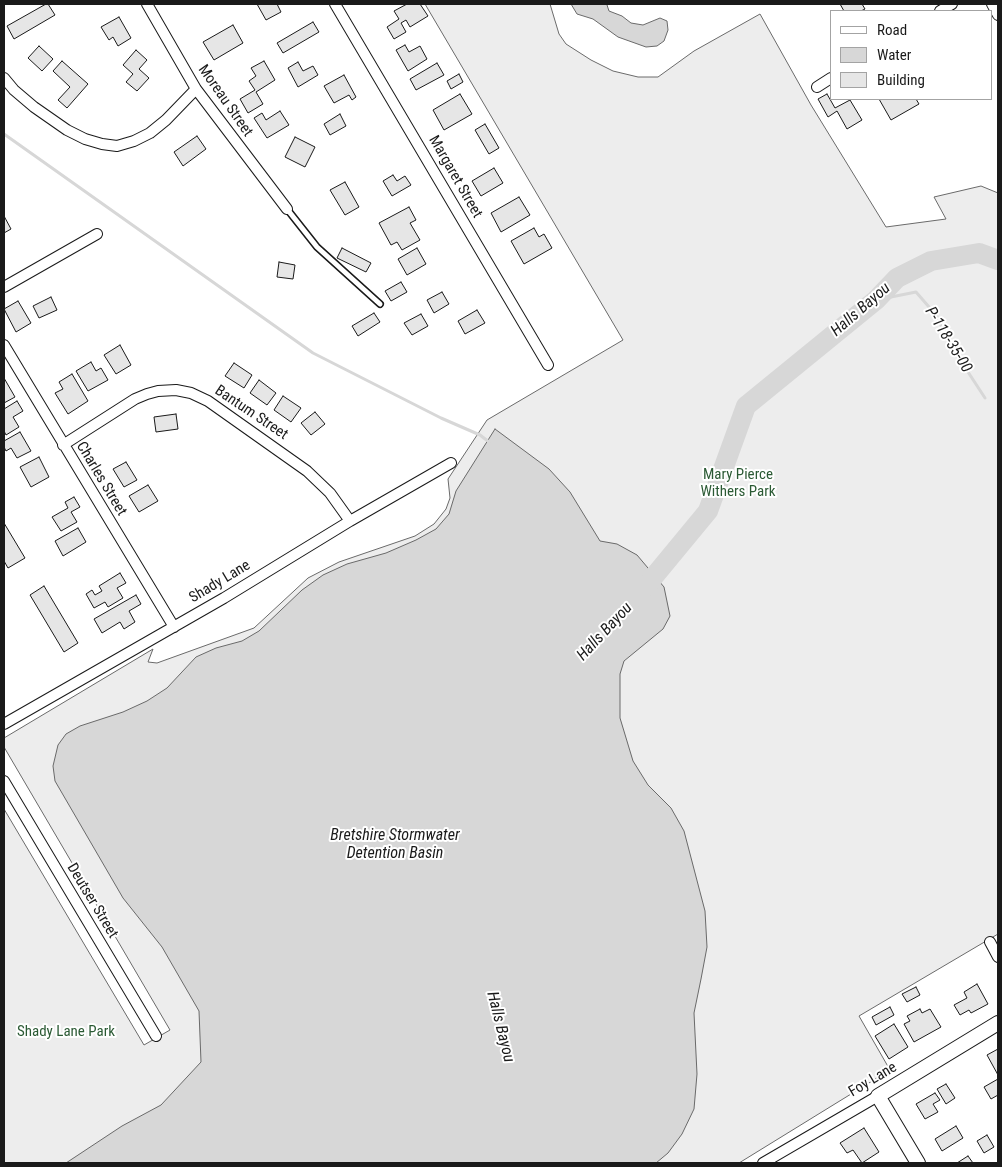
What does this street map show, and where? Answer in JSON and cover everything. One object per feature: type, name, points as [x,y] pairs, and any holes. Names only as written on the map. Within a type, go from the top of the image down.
[{"type":"street","name":"Moreau Street","points":[[147,4],[196,89],[287,209]]},
{"type":"street","name":"Margaret Street","points":[[335,4],[548,365]]},
{"type":"street","points":[[992,4],[998,15]]},
{"type":"street","points":[[4,78],[14,90],[34,107],[67,130],[85,139],[117,146],[134,141],[150,133],[166,120],[196,89]]},
{"type":"street","points":[[817,87],[830,79]]},
{"type":"street","points":[[4,287],[97,234]]},
{"type":"street","name":"Charles Street","points":[[4,345],[174,627]]},
{"type":"street","name":"Bantum Street","points":[[63,445],[147,394],[176,390],[191,393],[208,401],[307,471],[330,494],[350,521]]},
{"type":"street","name":"Shady Lane","points":[[4,724],[174,627],[350,521],[451,463]]},
{"type":"street","name":"Deutser Street","points":[[4,781],[156,1036]]},
{"type":"street","points":[[990,942],[998,957]]},
{"type":"street","name":"Foy Lane","points":[[763,1163],[998,1023]]},
{"type":"street","points":[[878,1096],[918,1163]]},
{"type":"lane","points":[[287,209],[317,246],[380,304]]},
{"type":"shaded area","points":[[425,4],[550,4],[559,34],[566,44],[613,71],[638,77],[658,77],[694,51],[760,14],[811,105],[886,227],[946,219],[934,197],[981,186],[998,193],[998,934],[859,1016],[890,1070],[739,1163],[4,1163],[4,809],[144,1045],[170,1030],[4,747],[4,738],[153,649],[148,662],[157,663],[254,628],[308,578],[339,562],[415,536],[434,524],[446,509],[450,498],[448,479],[487,420],[623,340]]},
{"type":"water","points":[[571,4],[609,4],[607,5],[609,11],[622,16],[631,23],[643,25],[660,18],[667,21],[668,30],[664,41],[657,46],[646,47],[618,37],[593,19],[577,14]]},
{"type":"water","name":"Bretshire Stormwater Detention Basin","points":[[495,429],[549,469],[570,492],[600,541],[617,544],[637,555],[664,587],[670,616],[663,629],[624,661],[620,674],[620,718],[633,761],[648,785],[671,808],[684,831],[705,911],[707,947],[694,1013],[697,1074],[694,1109],[682,1134],[668,1153],[656,1163],[66,1163],[122,1126],[161,1105],[201,1062],[199,1011],[162,947],[123,898],[55,781],[53,766],[58,745],[66,734],[80,726],[123,712],[147,701],[167,688],[196,657],[216,648],[242,641],[259,631],[302,590],[323,575],[347,564],[386,553],[436,529],[449,514],[456,491]]},
{"type":"building","points":[[48,4],[55,15],[14,39],[7,26]]},
{"type":"building","points":[[257,4],[277,4],[281,12],[266,20]]},
{"type":"building","points":[[407,4],[420,4],[428,16],[410,27],[406,20],[401,23],[406,32],[394,39],[387,27],[399,19],[394,11]]},
{"type":"building","points":[[840,4],[862,4],[865,9],[863,10],[843,10]]},
{"type":"building","points":[[119,17],[131,38],[118,46],[113,37],[109,40],[101,27]]},
{"type":"building","points":[[313,22],[319,32],[283,53],[277,43]]},
{"type":"building","points":[[233,25],[243,43],[214,60],[203,42]]},
{"type":"building","points":[[405,45],[409,52],[420,46],[427,59],[408,71],[396,50]]},
{"type":"building","points":[[39,46],[53,59],[42,71],[28,58]]},
{"type":"building","points":[[136,50],[147,60],[139,69],[149,78],[137,91],[126,82],[133,74],[123,65]]},
{"type":"building","points":[[62,61],[88,84],[67,108],[58,100],[70,87],[53,71]]},
{"type":"building","points":[[264,61],[275,80],[256,92],[263,104],[248,113],[240,99],[255,90],[249,81],[256,76],[251,68]]},
{"type":"building","points":[[298,62],[303,71],[313,66],[318,75],[298,87],[288,68]]},
{"type":"building","points":[[437,63],[444,75],[416,90],[410,79]]},
{"type":"building","points":[[459,74],[463,82],[451,89],[447,81]]},
{"type":"building","points":[[344,75],[356,97],[352,100],[349,95],[334,103],[324,86]]},
{"type":"building","points":[[460,94],[472,114],[444,130],[433,110]]},
{"type":"building","points":[[827,94],[835,108],[850,100],[862,120],[847,129],[837,111],[828,117],[818,99]]},
{"type":"building","points":[[880,100],[917,100],[919,104],[891,120]]},
{"type":"building","points":[[280,111],[289,125],[267,138],[254,118],[262,113],[266,120]]},
{"type":"building","points":[[340,114],[346,126],[330,135],[324,124]]},
{"type":"building","points":[[485,124],[499,148],[489,154],[475,130]]},
{"type":"building","points":[[197,136],[206,149],[183,166],[174,152]]},
{"type":"building","points":[[295,137],[315,147],[305,167],[285,157]]},
{"type":"building","points":[[494,168],[503,183],[481,196],[472,181]]},
{"type":"building","points":[[393,175],[397,181],[405,176],[411,185],[392,196],[383,181]]},
{"type":"building","points":[[345,182],[359,207],[345,215],[330,190]]},
{"type":"building","points":[[519,197],[530,215],[501,232],[491,213]]},
{"type":"building","points":[[409,207],[416,220],[410,223],[420,240],[402,250],[397,242],[391,245],[379,223]]},
{"type":"building","points":[[4,216],[11,229],[4,233]]},
{"type":"building","points":[[534,228],[539,237],[544,234],[552,248],[524,264],[511,241]]},
{"type":"building","points":[[342,248],[371,263],[366,272],[337,258]]},
{"type":"building","points":[[417,248],[426,264],[407,275],[398,259]]},
{"type":"building","points":[[279,262],[295,265],[293,279],[277,277]]},
{"type":"building","points":[[401,282],[407,292],[391,301],[385,291]]},
{"type":"building","points":[[442,292],[449,304],[434,313],[427,300]]},
{"type":"building","points":[[51,297],[57,310],[39,318],[33,306]]},
{"type":"building","points":[[18,301],[31,323],[16,332],[4,309]]},
{"type":"building","points":[[477,310],[485,323],[465,334],[458,321]]},
{"type":"building","points":[[374,313],[380,322],[358,336],[352,326]]},
{"type":"building","points":[[421,314],[428,326],[412,335],[404,323]]},
{"type":"building","points":[[120,345],[131,365],[116,374],[104,355]]},
{"type":"building","points":[[91,362],[96,371],[101,368],[108,380],[88,391],[76,371]]},
{"type":"building","points":[[234,363],[252,375],[244,388],[225,376]]},
{"type":"building","points":[[72,374],[88,401],[68,414],[55,393],[63,389],[59,382]]},
{"type":"building","points":[[4,378],[15,397],[4,403]]},
{"type":"building","points":[[259,380],[276,393],[267,405],[250,393]]},
{"type":"building","points":[[283,396],[301,408],[291,422],[274,410]]},
{"type":"building","points":[[17,401],[23,411],[13,417],[19,427],[6,435],[4,431],[4,409]]},
{"type":"building","points":[[315,412],[325,424],[311,435],[301,423]]},
{"type":"building","points":[[176,414],[178,429],[156,432],[154,417]]},
{"type":"building","points":[[20,432],[31,451],[17,458],[11,448],[6,451],[4,441]]},
{"type":"building","points":[[39,457],[49,477],[31,487],[20,467]]},
{"type":"building","points":[[126,462],[137,480],[124,487],[113,469]]},
{"type":"building","points":[[148,485],[158,501],[139,512],[129,496]]},
{"type":"building","points":[[74,497],[80,507],[71,512],[77,522],[61,531],[52,517],[68,508],[65,502]]},
{"type":"building","points":[[4,523],[25,558],[8,568],[4,561]]},
{"type":"building","points":[[78,528],[86,542],[63,556],[55,541]]},
{"type":"building","points":[[120,573],[126,583],[117,588],[123,598],[108,607],[105,602],[94,608],[86,594],[92,590],[95,595],[102,591],[99,586]]},
{"type":"building","points":[[44,586],[78,643],[64,652],[30,595]]},
{"type":"building","points":[[136,595],[141,604],[129,611],[135,622],[124,629],[120,622],[102,633],[94,619]]},
{"type":"building","points":[[977,984],[988,1004],[971,1013],[969,1010],[960,1015],[954,1005],[967,998],[964,992]]},
{"type":"building","points":[[916,987],[920,995],[907,1002],[902,994]]},
{"type":"building","points":[[890,1007],[894,1015],[876,1025],[872,1017]]},
{"type":"building","points":[[920,1009],[922,1013],[930,1009],[941,1027],[914,1042],[904,1024],[910,1021],[907,1016]]},
{"type":"building","points":[[894,1024],[908,1047],[889,1059],[875,1036]]},
{"type":"building","points":[[998,1049],[998,1075],[987,1055]]},
{"type":"building","points":[[998,1079],[998,1095],[991,1099],[984,1087]]},
{"type":"building","points":[[946,1084],[955,1098],[946,1104],[937,1089]]},
{"type":"building","points":[[935,1093],[940,1100],[933,1104],[938,1112],[925,1119],[916,1104]]},
{"type":"building","points":[[956,1126],[963,1138],[942,1151],[935,1139]]},
{"type":"building","points":[[864,1128],[879,1152],[862,1163],[853,1150],[847,1153],[840,1143]]},
{"type":"building","points":[[987,1135],[994,1147],[984,1153],[977,1141]]},
{"type":"building","points":[[968,1156],[973,1163],[957,1163]]},
{"type":"waterway","points":[[4,134],[313,353],[441,418],[480,435],[489,442]]},
{"type":"waterway","name":"Halls Bayou","points":[[637,597],[708,511],[746,406],[876,300],[897,278],[931,261],[979,253],[998,260]]},
{"type":"waterway","name":"P-118-35-00","points":[[876,300],[916,292],[936,315],[953,349],[985,398]]},
{"type":"park label","name":"Mary Pierce Withers Park","points":[[738,484]]},
{"type":"park label","name":"Shady Lane Park","points":[[66,1032]]}]
